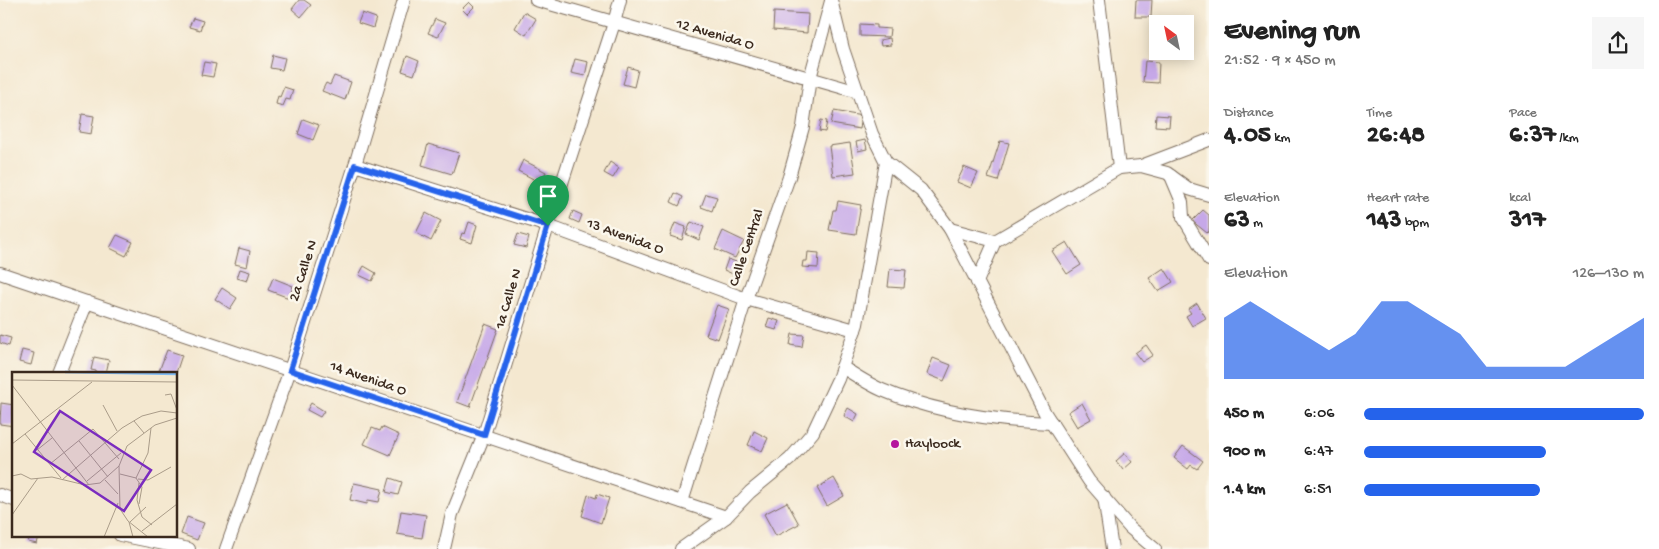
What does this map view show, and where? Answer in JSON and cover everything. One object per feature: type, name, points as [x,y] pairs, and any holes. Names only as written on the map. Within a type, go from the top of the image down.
[{"type":"street","name":"2a Calle N","points":[[226,549],[290,370],[355,165],[404,0]]},
{"type":"street","name":"12 Avenida O","points":[[536,0],[858,92]]},
{"type":"street","name":"1a Calle N","points":[[444,549],[452,514],[484,435],[620,0]]},
{"type":"street","points":[[1099,0],[1119,168]]},
{"type":"street","points":[[831,1],[843,49],[872,134],[886,162],[921,190],[950,229],[1052,423],[1089,481],[1130,528],[1155,549]]},
{"type":"street","name":"Calle Central","points":[[682,502],[746,299],[789,177],[803,127],[810,78],[831,1]]},
{"type":"street","points":[[977,282],[995,241],[1119,168],[1141,166],[1209,140]]},
{"type":"street","points":[[681,549],[726,516],[750,492],[790,459],[813,432],[842,367],[855,330],[886,162]]},
{"type":"street","name":"13 Avenida O","points":[[355,165],[548,226],[746,299],[855,330]]},
{"type":"street","points":[[1141,166],[1167,173],[1189,189],[1209,195]]},
{"type":"street","points":[[1171,176],[1182,202],[1183,217],[1209,260]]},
{"type":"street","points":[[950,229],[995,241]]},
{"type":"street","name":"14 Avenida O","points":[[0,273],[726,516]]},
{"type":"street","points":[[60,372],[87,302]]},
{"type":"street","points":[[842,367],[880,390],[917,404],[964,415],[1015,422],[1052,423]]},
{"type":"street","points":[[0,495],[12,499]]},
{"type":"street","points":[[1104,498],[1112,549]]},
{"type":"street","points":[[125,536],[189,549]]},
{"type":"building","points":[[299,0],[304,0],[311,5],[301,17],[292,9]]},
{"type":"building","points":[[1136,0],[1152,0],[1151,15],[1149,17],[1135,17]]},
{"type":"building","points":[[469,2],[474,7],[467,14],[462,9]]},
{"type":"building","points":[[524,12],[536,19],[526,35],[515,28]]},
{"type":"building","points":[[774,12],[808,14],[807,33],[773,30]]},
{"type":"building","points":[[362,13],[376,18],[373,28],[358,23]]},
{"type":"building","points":[[193,18],[203,21],[200,30],[189,27]]},
{"type":"building","points":[[435,19],[445,23],[438,37],[428,33]]},
{"type":"building","points":[[860,24],[877,25],[877,28],[890,29],[889,37],[860,36]]},
{"type":"building","points":[[890,38],[891,45],[881,46],[880,40]]},
{"type":"building","points":[[273,55],[285,58],[282,70],[270,68]]},
{"type":"building","points":[[407,56],[419,61],[414,75],[402,71]]},
{"type":"building","points":[[575,59],[588,62],[585,76],[571,73]]},
{"type":"building","points":[[1145,61],[1159,62],[1158,83],[1143,82]]},
{"type":"building","points":[[204,62],[216,64],[213,77],[201,75]]},
{"type":"building","points":[[628,67],[638,70],[634,87],[623,84]]},
{"type":"building","points":[[334,76],[351,82],[345,100],[322,91],[326,83],[330,85]]},
{"type":"building","points":[[284,87],[293,90],[290,100],[286,99],[283,106],[276,104],[278,96],[280,97]]},
{"type":"building","points":[[834,111],[862,116],[860,129],[831,124]]},
{"type":"building","points":[[82,114],[94,116],[91,134],[79,132]]},
{"type":"building","points":[[1156,115],[1170,116],[1169,127],[1155,126]]},
{"type":"building","points":[[303,119],[319,125],[313,140],[298,134]]},
{"type":"building","points":[[821,120],[827,121],[825,132],[819,131]]},
{"type":"building","points":[[865,140],[867,149],[858,151],[856,142]]},
{"type":"building","points":[[1000,141],[1009,143],[998,181],[988,178]]},
{"type":"building","points":[[850,143],[855,173],[833,176],[829,146]]},
{"type":"building","points":[[428,144],[459,153],[452,174],[422,165]]},
{"type":"building","points":[[523,160],[546,172],[541,183],[518,171]]},
{"type":"building","points":[[610,162],[619,168],[613,178],[604,173]]},
{"type":"building","points":[[964,167],[978,173],[971,188],[957,182]]},
{"type":"building","points":[[675,193],[683,197],[679,206],[671,202]]},
{"type":"building","points":[[706,194],[717,197],[712,211],[701,207]]},
{"type":"building","points":[[838,201],[861,205],[856,234],[829,230],[833,210],[836,210]]},
{"type":"building","points":[[1203,210],[1209,215],[1209,231],[1207,233],[1192,221]]},
{"type":"building","points":[[573,211],[582,215],[579,223],[570,219]]},
{"type":"building","points":[[426,213],[441,221],[431,241],[416,233]]},
{"type":"building","points":[[469,222],[477,225],[472,243],[460,239],[462,233],[465,234]]},
{"type":"building","points":[[691,222],[704,227],[699,240],[686,234]]},
{"type":"building","points":[[675,223],[686,227],[682,240],[670,236]]},
{"type":"building","points":[[723,231],[744,241],[735,258],[715,249]]},
{"type":"building","points":[[518,234],[529,237],[526,248],[514,245]]},
{"type":"building","points":[[117,235],[133,242],[126,256],[110,248]]},
{"type":"building","points":[[1067,242],[1081,265],[1067,274],[1052,251]]},
{"type":"building","points":[[239,248],[250,251],[247,267],[235,264]]},
{"type":"building","points":[[808,252],[819,253],[818,268],[802,267],[803,261],[807,261]]},
{"type":"building","points":[[728,259],[739,263],[735,275],[724,270]]},
{"type":"building","points":[[364,266],[376,273],[372,281],[359,275]]},
{"type":"building","points":[[1164,268],[1173,282],[1158,291],[1149,278]]},
{"type":"building","points":[[240,269],[250,272],[247,281],[237,278]]},
{"type":"building","points":[[890,269],[906,270],[904,288],[888,287]]},
{"type":"building","points":[[273,278],[293,286],[289,298],[268,290]]},
{"type":"building","points":[[222,288],[237,298],[230,309],[215,299]]},
{"type":"building","points":[[1197,303],[1206,318],[1192,326],[1186,316],[1191,313],[1188,309]]},
{"type":"building","points":[[717,305],[729,309],[718,339],[706,335]]},
{"type":"building","points":[[769,318],[779,321],[776,330],[766,327]]},
{"type":"building","points":[[485,324],[498,329],[470,407],[457,402]]},
{"type":"building","points":[[792,334],[804,335],[802,347],[790,345]]},
{"type":"building","points":[[0,335],[11,338],[9,346],[0,343]]},
{"type":"building","points":[[1146,345],[1153,355],[1142,362],[1135,353]]},
{"type":"building","points":[[22,350],[34,353],[31,365],[19,362]]},
{"type":"building","points":[[167,350],[182,355],[176,372],[159,371]]},
{"type":"building","points":[[94,357],[109,360],[106,372],[91,370]]},
{"type":"building","points":[[933,358],[951,365],[944,381],[927,374]]},
{"type":"building","points":[[1,403],[12,405],[12,426],[0,424]]},
{"type":"building","points":[[311,403],[324,411],[320,417],[307,410]]},
{"type":"building","points":[[1082,403],[1091,419],[1077,427],[1068,412]]},
{"type":"building","points":[[848,408],[858,414],[854,422],[844,416]]},
{"type":"building","points":[[382,427],[399,435],[390,455],[364,444],[372,428],[380,431]]},
{"type":"building","points":[[754,431],[768,438],[762,451],[748,445]]},
{"type":"building","points":[[1183,446],[1203,461],[1197,469],[1191,465],[1188,469],[1174,458]]},
{"type":"building","points":[[1125,453],[1132,462],[1123,470],[1116,461]]},
{"type":"building","points":[[390,478],[402,482],[398,495],[386,492]]},
{"type":"building","points":[[834,478],[844,496],[827,506],[817,488]]},
{"type":"building","points":[[354,483],[382,489],[379,502],[368,500],[367,504],[350,500]]},
{"type":"building","points":[[597,494],[609,498],[601,523],[582,516],[588,495],[596,498]]},
{"type":"building","points":[[787,502],[799,524],[776,536],[764,514]]},
{"type":"building","points":[[401,511],[426,515],[422,538],[397,534]]},
{"type":"building","points":[[187,517],[204,523],[197,540],[181,534]]},
{"type":"building","points":[[30,536],[39,536],[37,544],[28,542]]},
{"type":"place","name":"Hayloock","points":[[895,444]]},
{"type":"route","points":[[355,165],[548,226],[484,435],[290,370],[355,165]]}]
